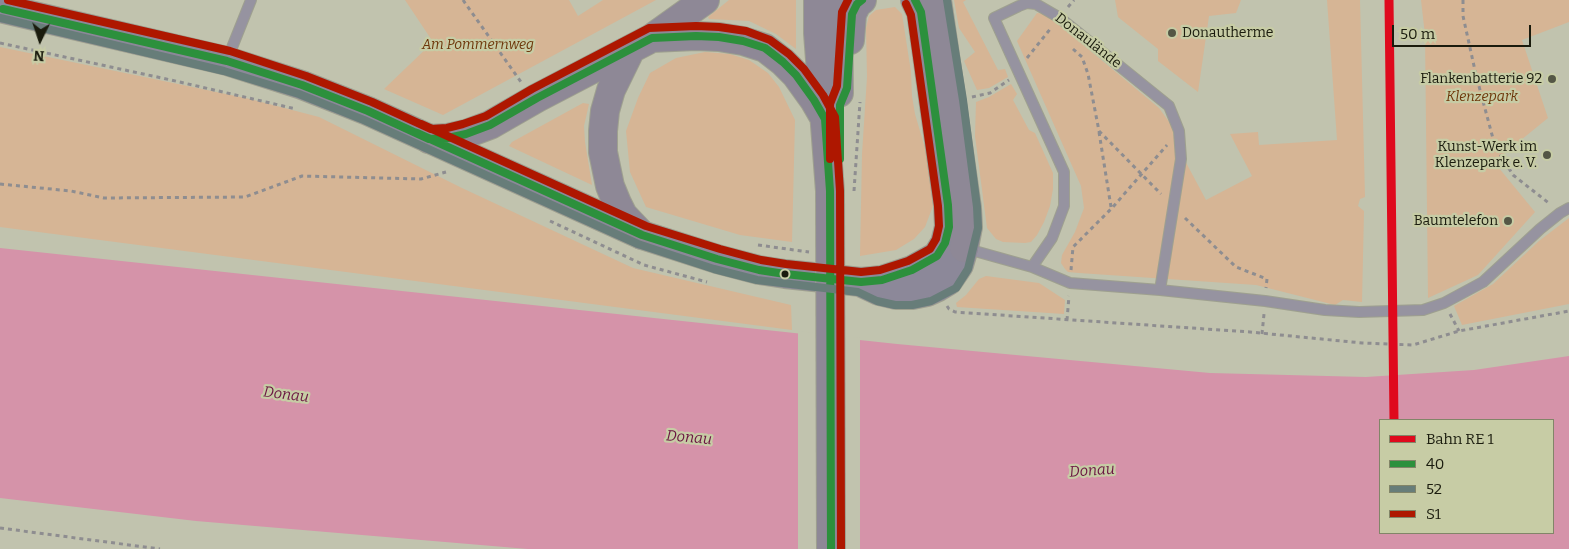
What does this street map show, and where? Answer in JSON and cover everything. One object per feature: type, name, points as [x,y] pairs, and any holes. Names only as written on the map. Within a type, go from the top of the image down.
[{"type":"main road","points":[[429,139],[448,138],[466,134],[490,125],[537,98],[642,44],[705,0]]},
{"type":"main road","points":[[818,0],[818,33],[832,112]]},
{"type":"main road","points":[[838,0],[832,112],[841,549]]},
{"type":"main road","points":[[832,112],[847,88],[852,14],[857,4],[862,0]]},
{"type":"main road","points":[[915,0],[921,12],[948,205],[949,227]]},
{"type":"main road","points":[[937,0],[967,208],[968,227],[964,248]]},
{"type":"main road","points":[[642,234],[623,215],[610,186],[603,152],[603,131],[605,111],[612,90],[642,44],[696,36],[743,41],[765,48],[796,75],[814,100],[832,112]]},
{"type":"main road","points":[[831,549],[835,192]]},
{"type":"street","points":[[0,8],[226,61],[311,88],[368,111],[642,234],[717,259],[759,270],[861,282],[882,280],[898,276],[925,264],[937,256],[945,243],[949,227]]},
{"type":"street","points":[[861,282],[879,291],[896,295],[926,292],[948,281],[959,265],[964,248]]},
{"type":"lane","points":[[226,61],[251,0]]},
{"type":"lane","name":"Donaulände","points":[[1032,267],[1052,238],[1064,206],[1064,172],[994,18],[1027,3],[1036,4],[1060,18],[1169,106],[1179,131],[1181,160],[1160,290]]},
{"type":"lane","points":[[949,227],[955,239],[964,248],[1032,267],[1070,283],[1160,290],[1266,301],[1326,310],[1359,312],[1423,310],[1444,303],[1483,282],[1526,242],[1565,210]]},
{"type":"lane","points":[[937,256],[964,248]]},
{"type":"path","points":[[462,0],[524,87]]},
{"type":"path","points":[[1463,0],[1464,16],[1476,75],[1495,146],[1513,175],[1565,210]]},
{"type":"path","points":[[1017,71],[1060,18]]},
{"type":"path","points":[[0,44],[301,110]]},
{"type":"path","points":[[1099,131],[1112,208]]},
{"type":"path","points":[[1067,320],[1073,247],[1112,208],[1179,131]]},
{"type":"path","points":[[0,184],[71,191],[104,198],[245,198],[302,176],[421,179],[447,171]]},
{"type":"path","points":[[938,287],[949,309],[955,312],[1250,332],[1362,343],[1413,345],[1459,332],[1569,311]]},
{"type":"path","points":[[0,528],[160,549]]},
{"type":"green space","name":"Am Pommernweg","points":[[405,0],[569,0],[578,16],[603,0],[656,0],[443,115],[384,89],[433,42]]},
{"type":"green space","points":[[729,0],[796,0],[796,49],[776,34],[749,21],[709,19],[708,17]]},
{"type":"green space","points":[[954,0],[966,0],[963,2],[998,70],[1005,69],[1008,77],[989,88],[977,90],[964,61],[975,52],[959,28]]},
{"type":"green space","name":"Donautherme","points":[[1115,0],[1241,0],[1236,13],[1209,16],[1198,92],[1158,61],[1158,49],[1118,17]]},
{"type":"green space","points":[[1327,0],[1360,0],[1365,197],[1360,199],[1358,206],[1364,211],[1362,302],[1343,300],[1335,305],[1256,285],[1068,272],[1061,263],[1062,255],[1075,232],[1084,208],[1081,186],[1017,41],[1037,13],[1046,14],[1159,108],[1172,126],[1175,142],[1206,200],[1252,176],[1230,134],[1258,132],[1259,145],[1337,140]]},
{"type":"green space","name":"Klenzepark","points":[[1421,0],[1569,0],[1569,22],[1522,40],[1548,118],[1494,162],[1535,212],[1478,275],[1428,298],[1425,35]]},
{"type":"green space","points":[[895,7],[902,14],[911,72],[912,96],[915,114],[929,162],[933,206],[925,227],[914,239],[896,250],[860,256],[862,154],[867,77],[866,28],[869,16],[876,10]]},
{"type":"green space","points":[[0,47],[250,99],[319,117],[462,188],[633,268],[791,305],[792,330],[0,227]]},
{"type":"green space","points":[[705,52],[730,54],[749,60],[768,73],[779,87],[795,120],[792,242],[740,235],[646,207],[630,172],[626,131],[638,98],[650,73],[676,58]]},
{"type":"green space","points":[[1011,84],[1017,94],[1013,100],[1029,130],[1035,133],[1053,173],[1050,206],[1044,222],[1031,242],[1025,243],[1003,242],[996,239],[987,228],[975,136],[976,102]]},
{"type":"green space","points":[[583,103],[589,104],[584,126],[592,185],[509,146],[512,142]]},
{"type":"green space","points":[[1569,218],[1569,304],[1462,325],[1454,306],[1493,284],[1539,241]]},
{"type":"green space","points":[[986,276],[1039,283],[1065,300],[1064,314],[957,307],[956,303],[966,295],[979,279]]},
{"type":"water","name":"Donau","points":[[0,248],[897,344],[1210,373],[1366,377],[1474,370],[1569,356],[1569,549],[528,549],[196,521],[0,498]]},
{"type":"pier","points":[[798,331],[860,338],[860,549],[798,549]]},
{"type":"transit line","name":"S1","points":[[8,0],[230,51],[306,76],[372,102],[431,129],[447,128],[486,116],[532,89],[649,28],[719,27],[746,31],[770,40],[789,54],[804,69],[823,95],[835,117],[840,191],[841,549]]},
{"type":"transit line","name":"S1","points":[[830,159],[830,104],[837,86],[842,12],[848,0]]},
{"type":"transit line","name":"40","points":[[840,159],[840,105],[847,88],[852,14],[857,4],[862,0]]},
{"type":"transit line","name":"40","points":[[417,133],[642,235],[717,259],[759,270],[785,274],[861,282],[882,280],[912,270],[937,256],[945,243],[949,227],[948,205],[921,12],[915,0]]},
{"type":"transit line","name":"52","points":[[0,18],[224,71],[299,94],[364,120],[638,244],[714,269],[757,280],[858,292],[877,301],[895,305],[912,305],[931,301],[956,288],[968,269],[978,228],[963,100],[947,0]]},
{"type":"transit line","points":[[1389,0],[1394,419]]},
{"type":"transit line","name":"S1","points":[[421,124],[646,226],[761,260],[861,272],[880,270],[908,261],[930,249],[936,239],[939,226],[938,206],[911,15],[906,4]]},
{"type":"transit line","name":"40","points":[[3,9],[227,61],[302,85],[368,111],[429,139],[448,138],[466,134],[490,125],[537,98],[652,38],[719,37],[743,41],[765,48],[796,75],[825,119],[830,191],[831,549]]},
{"type":"place","name":"Donautherme","points":[[1172,33]]},
{"type":"place","name":"Flankenbatterie 92","points":[[1552,79]]},
{"type":"place","name":"Kunst-Werk im Klenzepark e. V.","points":[[1547,155]]},
{"type":"place","name":"Baumtelefon","points":[[1508,221]]}]
